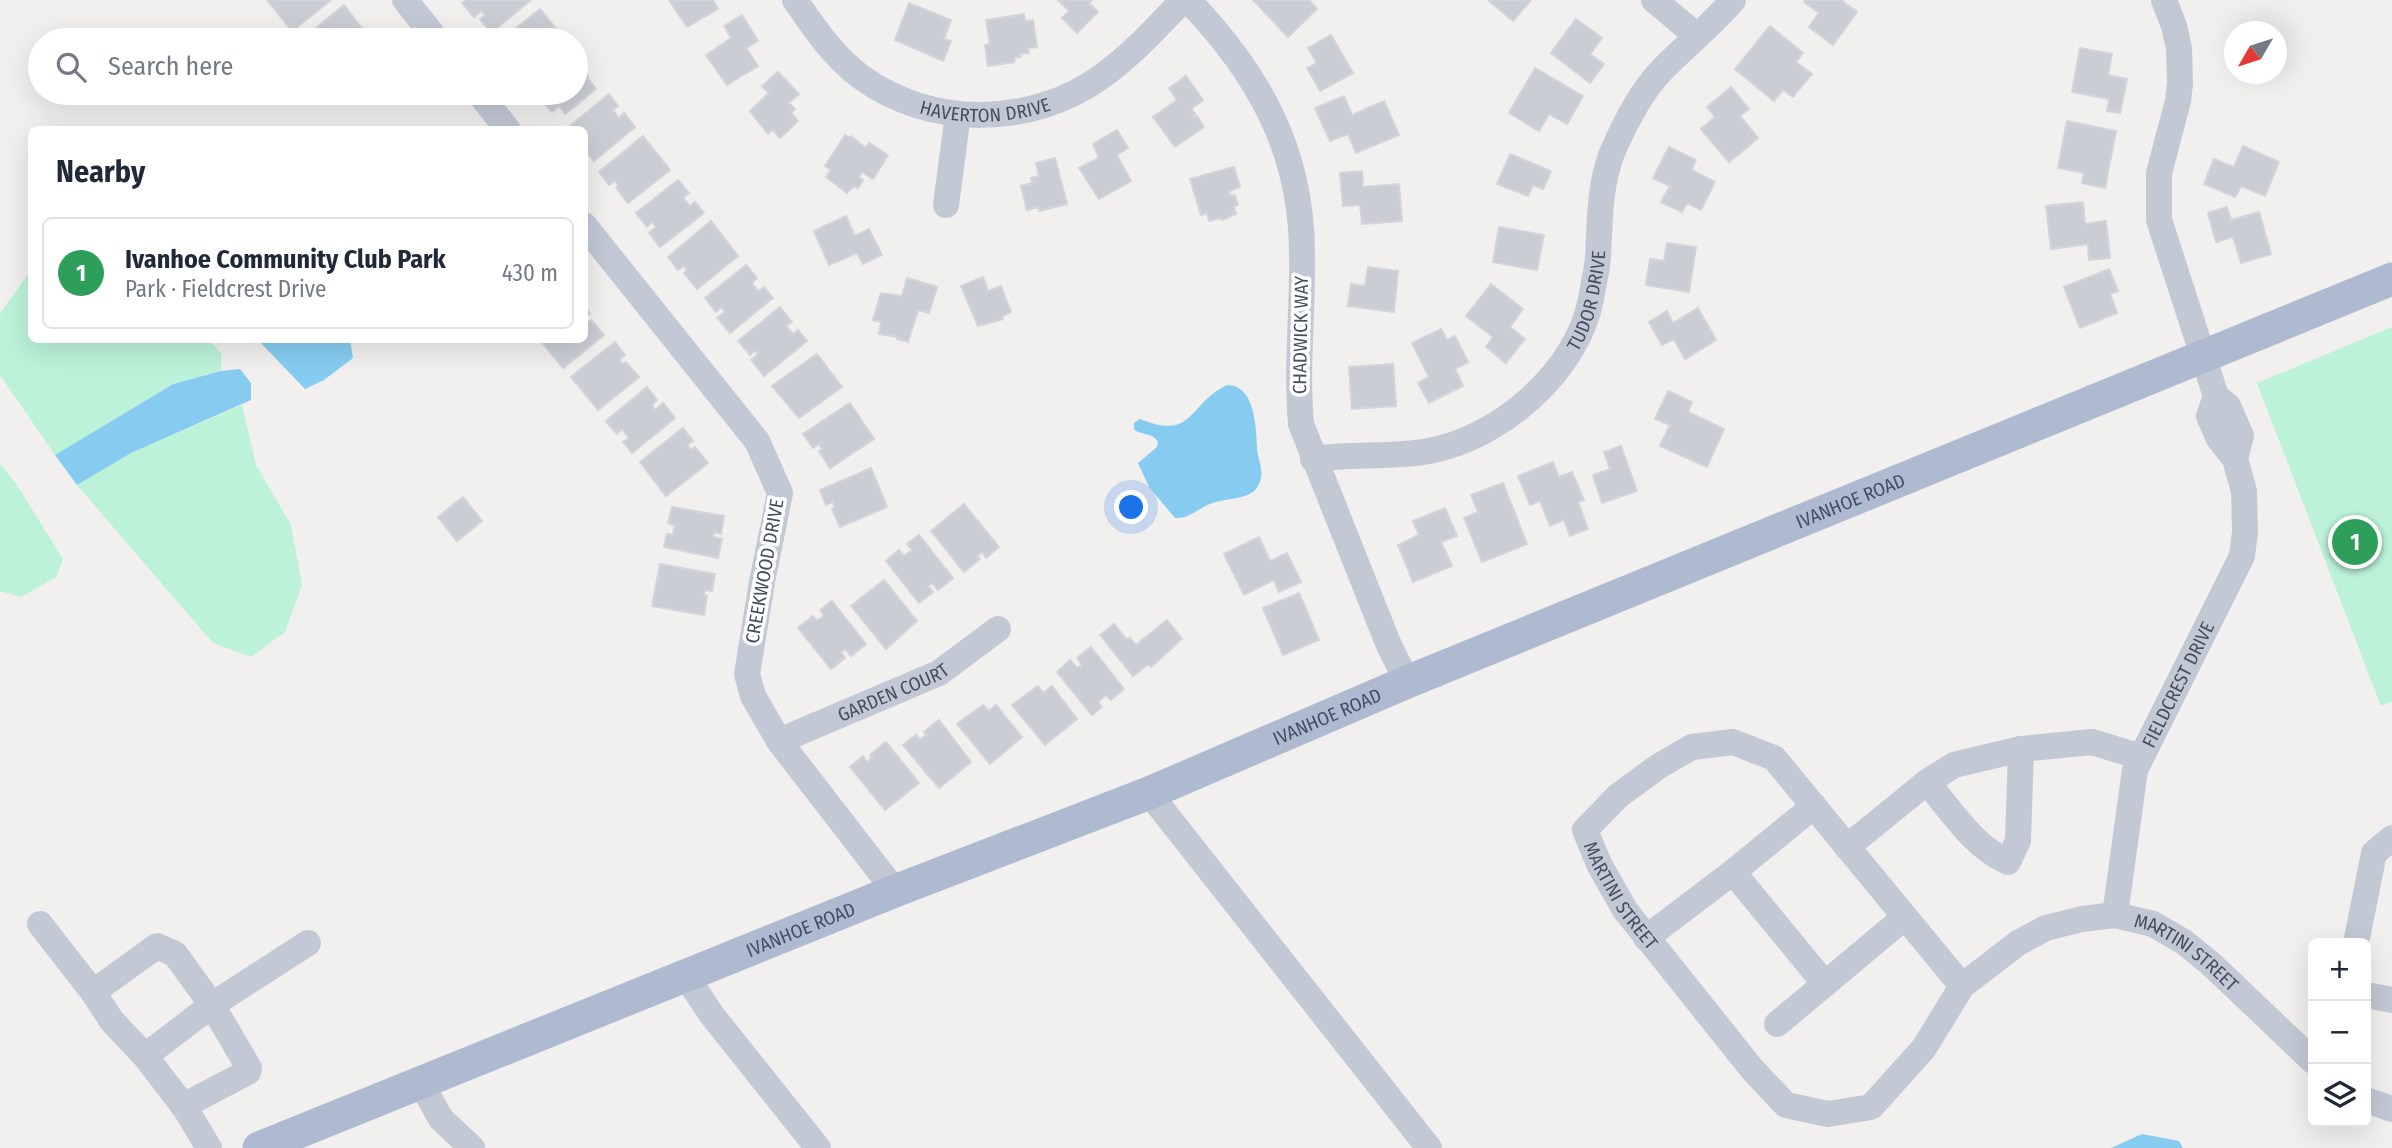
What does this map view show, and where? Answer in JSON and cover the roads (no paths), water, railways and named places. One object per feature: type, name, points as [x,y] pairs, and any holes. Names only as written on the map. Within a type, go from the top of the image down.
[{"type":"main road","name":"IVANHOE ROAD","points":[[259,1148],[895,891],[1149,793],[1407,682],[2392,279]]},
{"type":"street","points":[[405,0],[427,28]]},
{"type":"street","name":"HAVERTON DRIVE","points":[[795,0],[814,28],[845,64],[863,78],[915,104],[958,114],[984,116],[1027,111],[1062,99],[1100,78],[1129,55],[1182,0]]},
{"type":"street","name":"CHADWICK WAY","points":[[1188,0],[1220,34],[1260,91],[1292,168],[1300,215],[1302,254],[1297,385],[1301,424],[1388,643],[1407,682]]},
{"type":"street","points":[[1654,0],[1697,36]]},
{"type":"street","name":"TUDOR DRIVE","points":[[1313,459],[1348,454],[1395,455],[1452,445],[1493,427],[1531,398],[1551,378],[1575,339],[1590,304],[1598,259],[1599,209],[1612,153],[1637,103],[1659,73],[1733,0]]},
{"type":"street","points":[[2164,0],[2179,48],[2180,83],[2178,101],[2159,173],[2159,220],[2202,356]]},
{"type":"street","points":[[488,105],[505,126]]},
{"type":"street","points":[[946,205],[958,114]]},
{"type":"street","name":"CREEKWOOD DRIVE","points":[[588,230],[757,441],[780,493],[747,674],[753,696],[779,741],[895,891]]},
{"type":"street","name":"FIELDCREST DRIVE","points":[[2115,915],[2135,770],[2242,556],[2245,532],[2244,491],[2235,458],[2241,436],[2228,406],[2216,396],[2202,356]]},
{"type":"street","name":"GARDEN COURT","points":[[779,741],[939,673],[998,629]]},
{"type":"street","name":"MARTINI STREET","points":[[1962,986],[1774,758],[1733,742],[1692,747],[1618,796],[1586,830],[1599,864],[1618,898],[1646,937],[1752,1069],[1786,1105],[1828,1114],[1871,1107],[1924,1048],[1962,986],[2018,943],[2046,928],[2082,919],[2115,915],[2153,923],[2183,942],[2308,1049]]},
{"type":"street","points":[[1847,847],[1927,782],[1954,765],[2021,749],[2092,742],[2141,757]]},
{"type":"street","points":[[1927,782],[1975,839],[1992,854],[2008,862],[2018,841],[2021,749]]},
{"type":"street","points":[[1149,793],[1429,1148]]},
{"type":"street","points":[[1646,937],[1733,872],[1814,806]]},
{"type":"street","points":[[2358,938],[2374,853],[2392,838]]},
{"type":"street","points":[[1733,872],[1825,984]]},
{"type":"street","points":[[1777,1024],[1905,917]]},
{"type":"street","points":[[40,924],[112,1021],[145,1056],[184,1106],[209,1148]]},
{"type":"street","points":[[145,1056],[212,1005],[308,943]]},
{"type":"street","points":[[93,992],[157,946],[175,954],[212,1005],[250,1068],[248,1072],[184,1106]]},
{"type":"street","points":[[685,976],[710,1014],[818,1148]]},
{"type":"street","points":[[2371,996],[2392,1000]]},
{"type":"street","points":[[421,1083],[442,1119],[471,1148]]},
{"type":"street","points":[[2371,1102],[2392,1109]]},
{"type":"water","points":[[261,343],[350,343],[353,358],[324,380],[305,389]]},
{"type":"water","points":[[240,369],[251,383],[251,400],[131,453],[77,485],[55,455],[173,384],[221,371]]},
{"type":"water","points":[[1227,385],[1243,392],[1252,408],[1261,468],[1259,484],[1252,493],[1215,502],[1189,515],[1175,518],[1149,487],[1138,463],[1157,447],[1158,442],[1134,429],[1134,423],[1140,419],[1158,425],[1171,426],[1181,423],[1204,401]]},
{"type":"water","points":[[2142,1134],[2179,1141],[2183,1148],[2111,1148]]},
{"type":"place","name":"Ivanhoe Community Club Park","points":[[2355,542]]}]
